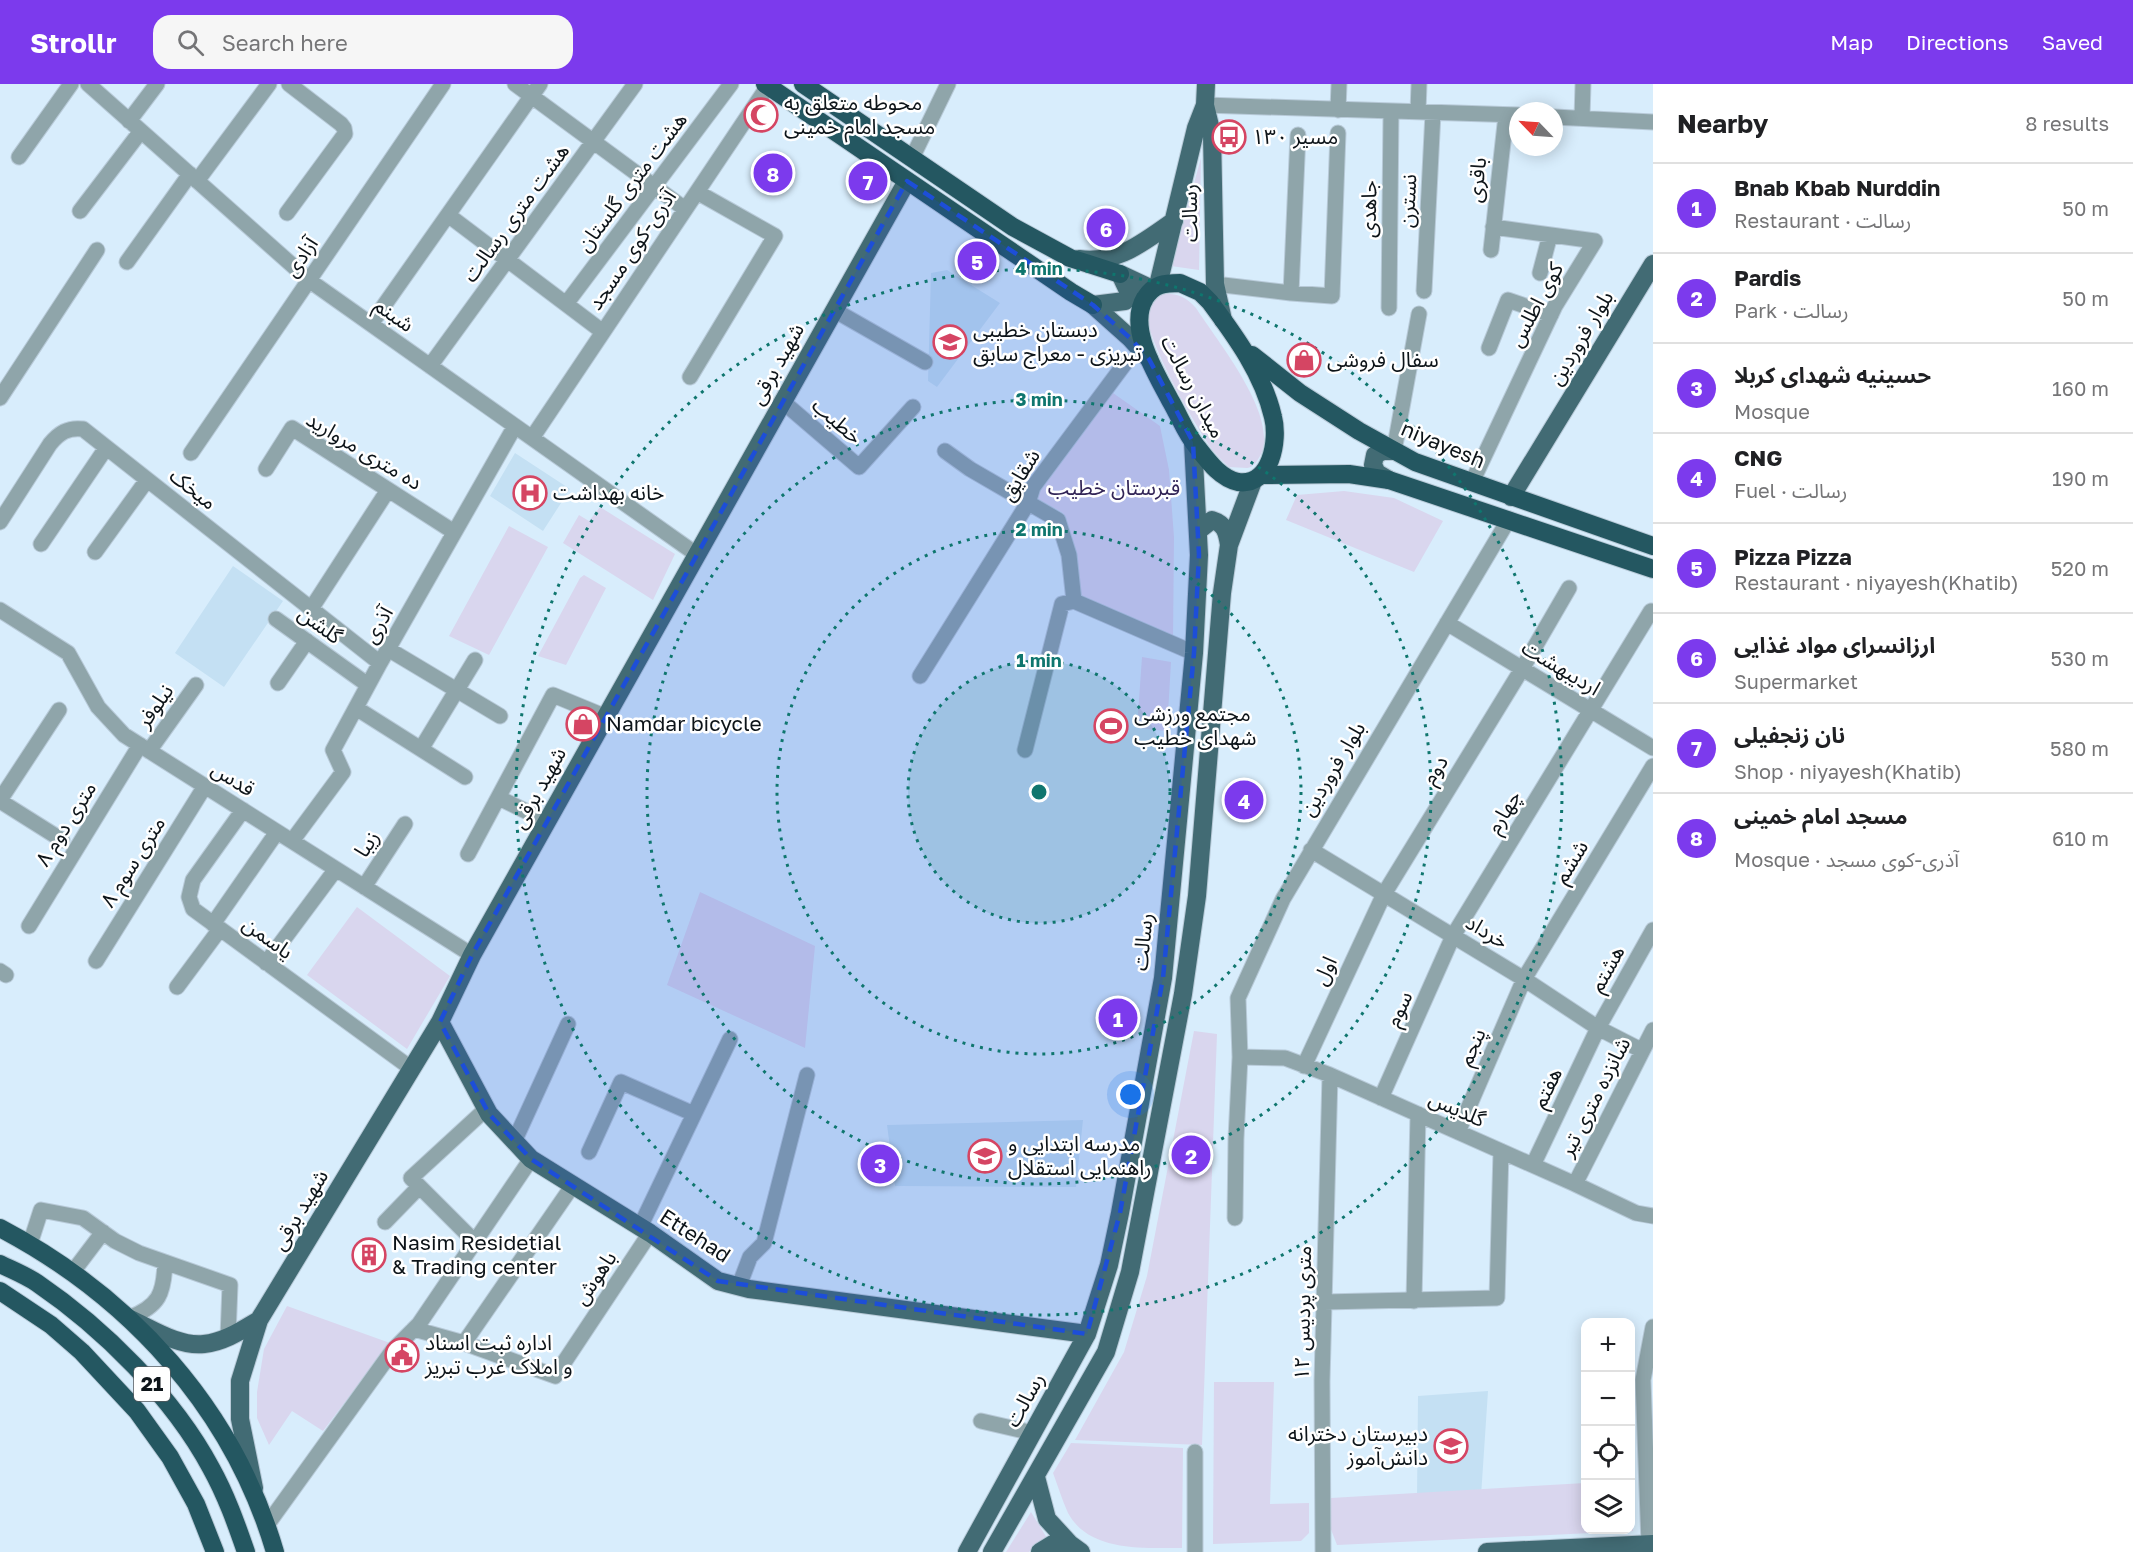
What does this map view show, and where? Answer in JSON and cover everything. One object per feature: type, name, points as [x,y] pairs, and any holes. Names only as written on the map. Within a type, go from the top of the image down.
[{"type":"highway","points":[[803,84],[1013,227],[1070,258],[1120,274]]},
{"type":"highway","points":[[766,85],[1093,305]]},
{"type":"highway","points":[[1155,287],[1169,283],[1189,286],[1200,292],[1223,320],[1259,375],[1274,419],[1274,450],[1257,478]]},
{"type":"highway","name":"میدان رسالت","points":[[1155,287],[1142,303],[1139,328],[1149,359],[1193,442],[1216,471],[1238,482],[1257,478]]},
{"type":"highway","name":"niyayesh","points":[[1237,343],[1300,393],[1415,462],[1653,546]]},
{"type":"highway","points":[[1257,478],[1349,474],[1389,480],[1653,569]]},
{"type":"highway","points":[[0,1228],[30,1244],[72,1273],[129,1318],[181,1374],[213,1416],[238,1458],[257,1498],[274,1552]]},
{"type":"highway","name":"21","points":[[0,1264],[35,1281],[70,1308],[154,1386],[182,1421],[211,1467],[231,1508],[246,1552]]},
{"type":"highway","name":"21","points":[[0,1291],[51,1325],[82,1352],[137,1411],[170,1457],[196,1504],[215,1552]]},
{"type":"main road","name":"رسالت","points":[[1206,84],[1205,105],[1212,134],[1215,284],[1223,320]]},
{"type":"main road","name":"رسالت","points":[[1155,287],[1174,221],[1196,128],[1205,105]]},
{"type":"main road","name":"شهید برقی","points":[[257,1498],[240,1419],[240,1381],[259,1320],[440,1022],[471,955],[907,181]]},
{"type":"main road","points":[[1070,258],[1090,260],[1111,258],[1133,249],[1174,221]]},
{"type":"main road","points":[[1093,305],[1125,301],[1129,293],[1120,274]]},
{"type":"main road","points":[[1120,274],[1155,287]]},
{"type":"main road","name":"بلوار فروردین","points":[[1511,497],[1650,276]]},
{"type":"main road","points":[[1093,305],[1130,338],[1149,359]]},
{"type":"main road","name":"رسالت","points":[[967,1552],[1087,1334],[1109,1265],[1120,1213],[1162,978],[1194,653],[1199,555],[1193,442]]},
{"type":"main road","points":[[1389,480],[1377,473],[1373,465],[1375,455],[1383,451],[1394,451]]},
{"type":"main road","points":[[992,1552],[1106,1352],[1130,1272],[1183,994],[1197,896],[1221,604],[1229,544],[1257,478]]},
{"type":"main road","points":[[1198,531],[1212,520],[1219,522],[1226,530],[1229,544]]},
{"type":"main road","name":"Ettehad","points":[[440,1022],[486,1109],[531,1159],[645,1230],[718,1281],[739,1286],[1087,1334]]},
{"type":"main road","points":[[129,1318],[178,1341],[203,1345],[228,1337],[259,1320]]},
{"type":"main road","points":[[1036,1477],[1047,1519],[1076,1548]]},
{"type":"main road","points":[[1040,1552],[1053,1544],[1076,1548]]},
{"type":"main road","points":[[1487,1552],[1651,1544]]},
{"type":"street","points":[[20,157],[71,84]]},
{"type":"street","name":"شبنم","points":[[87,84],[310,281],[696,554]]},
{"type":"street","points":[[80,211],[135,126],[156,84]]},
{"type":"street","points":[[128,262],[269,84]]},
{"type":"street","points":[[287,213],[345,134],[341,124],[291,84]]},
{"type":"street","name":"آزادی","points":[[191,453],[443,84]]},
{"type":"street","points":[[515,84],[536,90],[593,141],[685,209]]},
{"type":"street","name":"هشت متری رسالت","points":[[430,366],[635,84]]},
{"type":"street","name":"هشت متری گلستان","points":[[567,304],[731,84]]},
{"type":"street","points":[[912,158],[948,84]]},
{"type":"street","points":[[1338,110],[1339,84]]},
{"type":"street","name":"نسترن","points":[[1419,84],[1426,112],[1424,291]]},
{"type":"street","points":[[1582,118],[1583,84]]},
{"type":"street","name":"آذری-کوی مسجد","points":[[532,438],[766,85]]},
{"type":"street","points":[[371,324],[536,90]]},
{"type":"street","points":[[1205,105],[1509,115]]},
{"type":"street","name":"جاهدی","points":[[1389,308],[1391,112]]},
{"type":"street","points":[[1563,117],[1653,122]]},
{"type":"street","points":[[1215,284],[1332,296],[1338,133]]},
{"type":"street","name":"باقری","points":[[1491,250],[1509,133]]},
{"type":"street","points":[[1290,293],[1298,135]]},
{"type":"street","points":[[690,377],[775,236],[697,192]]},
{"type":"street","points":[[448,215],[603,332]]},
{"type":"street","name":"کوی اطلس","points":[[1472,482],[1551,315],[1595,241],[1493,227]]},
{"type":"street","points":[[1540,273],[1550,235]]},
{"type":"street","points":[[0,398],[98,250]]},
{"type":"street","points":[[1489,348],[1508,300],[1551,315]]},
{"type":"street","points":[[834,310],[925,362]]},
{"type":"street","points":[[1394,451],[1419,314]]},
{"type":"street","name":"شقایق","points":[[920,676],[1028,503],[1034,487],[1126,362]]},
{"type":"street","name":"خطیب","points":[[782,401],[859,467],[913,407]]},
{"type":"street","name":"آذری","points":[[292,841],[343,772],[333,750],[515,426]]},
{"type":"street","name":"میخک","points":[[0,522],[57,435],[74,428],[83,429],[311,609],[384,656],[456,690],[500,716]]},
{"type":"street","name":"ده متری مروارید","points":[[266,469],[292,428],[454,532]]},
{"type":"street","points":[[42,544],[106,448]]},
{"type":"street","points":[[945,451],[1058,520],[1070,555],[1074,601]]},
{"type":"street","points":[[95,552],[147,480]]},
{"type":"street","points":[[311,609],[388,490]]},
{"type":"street","name":"بلوار فروردین","points":[[1235,1218],[1240,1057],[1238,998],[1282,899],[1509,519]]},
{"type":"street","points":[[1522,669],[1569,588]]},
{"type":"street","points":[[1025,750],[1062,604],[1074,601],[1194,653]]},
{"type":"street","name":"قدس","points":[[0,610],[68,653],[98,707],[124,735],[471,955]]},
{"type":"street","points":[[1590,710],[1651,611]]},
{"type":"street","name":"گلشن","points":[[276,619],[368,685]]},
{"type":"street","name":"اردیبهشت","points":[[1447,623],[1653,748]]},
{"type":"street","points":[[278,683],[307,641]]},
{"type":"street","points":[[421,749],[475,660]]},
{"type":"street","name":"دوم","points":[[1383,894],[1522,669]]},
{"type":"street","name":"نیلوفر","points":[[145,748],[196,685]]},
{"type":"street","points":[[468,854],[553,695],[604,716]]},
{"type":"street","points":[[356,708],[465,777]]},
{"type":"street","points":[[59,710],[0,801],[62,840]]},
{"type":"street","name":"چهارم","points":[[1453,936],[1590,710]]},
{"type":"street","name":"۸ متری دوم","points":[[29,926],[145,748]]},
{"type":"street","name":"ششم","points":[[1524,979],[1653,766]]},
{"type":"street","name":"۸ متری سوم","points":[[96,961],[205,786]]},
{"type":"street","points":[[499,798],[546,821]]},
{"type":"street","name":"یاسمن","points":[[243,810],[197,874],[189,897],[193,909],[412,1069]]},
{"type":"street","name":"زیبا","points":[[364,887],[405,824]]},
{"type":"street","points":[[177,987],[277,832]]},
{"type":"street","name":"خرداد","points":[[1311,850],[1524,979],[1598,1028],[1641,1050]]},
{"type":"street","points":[[266,963],[336,869]]},
{"type":"street","name":"اول","points":[[1305,1066],[1383,894]]},
{"type":"street","name":"هشتم","points":[[1598,1028],[1653,930]]},
{"type":"street","name":"سوم","points":[[1381,1098],[1453,936]]},
{"type":"street","name":"پنجم","points":[[1458,1132],[1524,979]]},
{"type":"street","points":[[514,1142],[568,1024]]},
{"type":"street","name":"هفتم","points":[[1533,1165],[1598,1028]]},
{"type":"street","name":"شانزده متری تیر","points":[[1575,1184],[1653,1030]]},
{"type":"street","name":"باهوش","points":[[464,1343],[555,1376],[645,1230],[694,1114],[730,1039]]},
{"type":"street","name":"گلدیس","points":[[1240,1057],[1285,1058],[1330,1075],[1636,1213],[1653,1216]]},
{"type":"street","points":[[739,1286],[750,1257],[764,1243],[807,1075]]},
{"type":"street","name":"۱۲ متری پردیس","points":[[1323,1552],[1322,1382],[1330,1075]]},
{"type":"street","points":[[589,1152],[621,1082],[694,1114]]},
{"type":"street","points":[[475,1242],[411,1178],[486,1109]]},
{"type":"street","points":[[1414,1301],[1418,1114]]},
{"type":"street","points":[[1324,1302],[1497,1298],[1501,1151]]},
{"type":"street","points":[[267,1525],[393,1350],[414,1329],[531,1159]]},
{"type":"street","points":[[414,1329],[464,1343],[573,1185]]},
{"type":"street","points":[[385,1222],[419,1187]]},
{"type":"street","points":[[30,1244],[41,1210],[83,1218],[115,1241],[139,1253],[230,1285],[228,1337]]},
{"type":"street","points":[[72,1273],[103,1232]]},
{"type":"street","points":[[129,1318],[144,1312],[156,1303],[164,1286],[165,1262]]},
{"type":"street","points":[[1651,1544],[1643,1380],[1653,1327]]},
{"type":"street","points":[[981,1421],[1033,1432]]},
{"type":"street","points":[[1195,1452],[1195,1552]]},
{"type":"highlighted area","points":[[907,181],[1093,305],[1130,338],[1149,359],[1193,442],[1199,555],[1194,653],[1163,978],[1120,1213],[1087,1334],[718,1281],[531,1159],[489,1114],[440,1022],[472,955]]},
{"type":"shaded area","name":"دبستان خطیبی تبریزی - معراج سابق","points":[[947,270],[1000,303],[937,387],[928,381],[931,273]]},
{"type":"shaded area","name":"خانه بهداشت","points":[[515,453],[570,489],[543,531],[490,496]]},
{"type":"shaded area","points":[[233,566],[283,601],[224,687],[175,653]]},
{"type":"shaded area","name":"مدرسه ابتدایی و راهنمایی استقلال","points":[[1083,1120],[1076,1187],[895,1186],[887,1125]]},
{"type":"shaded area","name":"دبیرستان دخترانه دانش‌آموز","points":[[1488,1391],[1481,1496],[1417,1498],[1418,1396]]},
{"type":"green space","points":[[1201,158],[1199,270],[1171,266]]},
{"type":"green space","points":[[1161,294],[1181,296],[1196,308],[1244,380],[1262,421],[1264,440],[1260,456],[1252,466],[1229,467],[1218,457],[1197,426],[1174,384],[1148,324],[1148,308],[1152,301]]},
{"type":"green space","name":"قبرستان خطیب","points":[[1113,393],[1160,426],[1169,470],[1174,537],[1173,641],[1078,597],[1073,554],[1063,513],[1033,496]]},
{"type":"green space","points":[[1344,491],[1394,498],[1443,521],[1414,572],[1286,520],[1297,495]]},
{"type":"green space","points":[[600,507],[675,554],[653,600],[563,543],[579,515],[589,521]]},
{"type":"green space","points":[[509,526],[548,547],[489,655],[449,636]]},
{"type":"green space","points":[[584,575],[606,588],[566,665],[538,656],[580,578]]},
{"type":"green space","points":[[1142,657],[1171,662],[1167,731],[1137,728]]},
{"type":"green space","points":[[700,892],[815,946],[805,1048],[667,985]]},
{"type":"green space","points":[[357,907],[450,976],[407,1049],[307,975]]},
{"type":"green space","points":[[1194,1031],[1217,1034],[1202,1445],[1075,1440],[1124,1352],[1147,1276]]},
{"type":"green space","points":[[287,1306],[390,1343],[323,1431],[292,1411],[269,1445],[257,1418],[257,1392],[264,1349]]},
{"type":"green space","points":[[1214,1382],[1274,1382],[1270,1504],[1309,1503],[1309,1533],[1301,1541],[1213,1544]]},
{"type":"green space","points":[[1071,1443],[1183,1448],[1182,1548],[1118,1545],[1089,1535],[1077,1526],[1068,1513],[1053,1473]]},
{"type":"green space","points":[[1581,1483],[1581,1533],[1337,1545],[1330,1527],[1331,1498]]},
{"type":"green space","points":[[1031,1512],[1047,1538],[1029,1552],[1006,1552]]},
{"type":"place","name":"محوطه متعلق به مسجد امام خمینی","points":[[761,115]]},
{"type":"place","name":"مسیر ۱۳۰","points":[[1229,137]]},
{"type":"place","name":"مسجد امام خمینی","points":[[773,173]]},
{"type":"place","name":"نان زنجفیلی","points":[[868,181]]},
{"type":"place","name":"ارزانسرای مواد غذایی","points":[[1106,228]]},
{"type":"place","name":"Pizza Pizza","points":[[977,261]]},
{"type":"place","name":"دبستان خطیبی تبریزی - معراج سابق","points":[[950,342]]},
{"type":"place","name":"سفال فروشی","points":[[1304,360]]},
{"type":"place","name":"خانه بهداشت","points":[[530,493]]},
{"type":"place","name":"Namdar bicycle","points":[[583,724]]},
{"type":"place","name":"مجتمع ورزشی شهدای خطیب","points":[[1111,726]]},
{"type":"place","name":"CNG","points":[[1244,800]]},
{"type":"place","name":"Bnab Kbab Nurddin","points":[[1118,1018]]},
{"type":"place","name":"Pardis","points":[[1191,1155]]},
{"type":"place","name":"مدرسه ابتدایی و راهنمایی استقلال","points":[[985,1156]]},
{"type":"place","name":"حسینیه شهدای کربلا","points":[[880,1164]]},
{"type":"place","name":"Nasim Residetial & Trading center","points":[[369,1255]]},
{"type":"place","name":"اداره ثبت اسناد و املاک غرب تبریز","points":[[402,1355]]},
{"type":"place","name":"دبیرستان دخترانه دانش‌آموز","points":[[1451,1446]]}]
